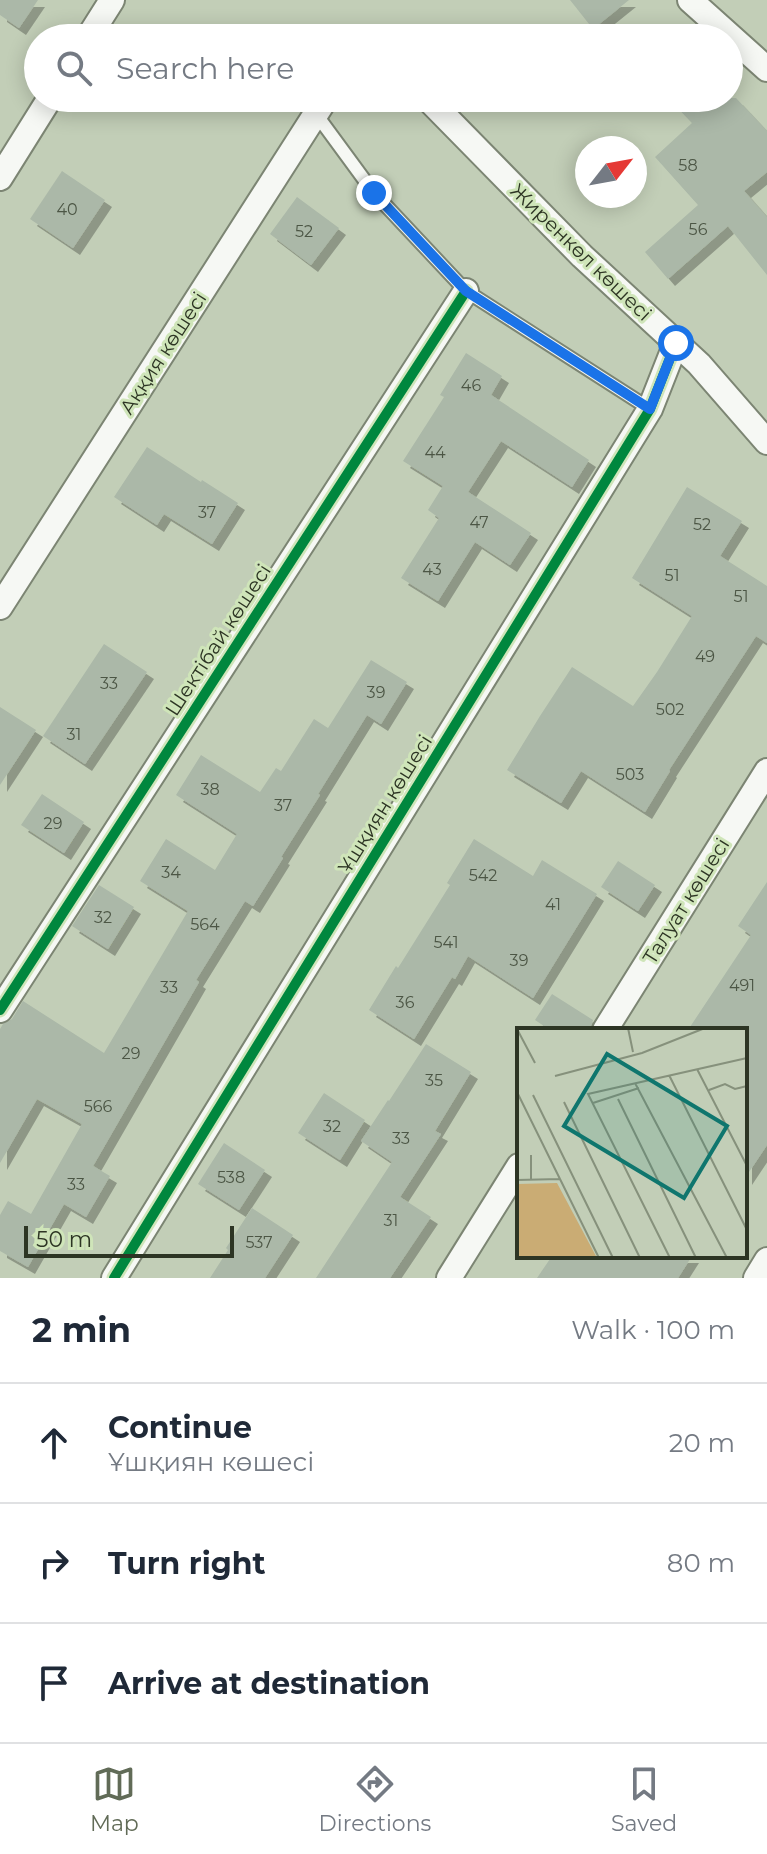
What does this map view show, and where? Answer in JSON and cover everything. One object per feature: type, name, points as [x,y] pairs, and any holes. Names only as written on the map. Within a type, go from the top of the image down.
[{"type":"street","points":[[97,24],[112,0]]},
{"type":"street","points":[[690,0],[717,24]]},
{"type":"street","points":[[743,47],[767,69]]},
{"type":"street","points":[[0,178],[41,112]]},
{"type":"street","name":"Аққия көшесі","points":[[0,607],[317,112]]},
{"type":"street","name":"Жиренкөл көшесі","points":[[441,112],[582,256],[699,364],[767,442]]},
{"type":"street","name":"Шектібай көшесі","points":[[0,1010],[466,291]]},
{"type":"street","name":"Ұшқиян көшесі","points":[[114,1278],[650,409],[676,343]]},
{"type":"street","name":"Талуат көшесі","points":[[606,1028],[767,771]]},
{"type":"street","points":[[449,1278],[517,1169]]},
{"type":"street","points":[[756,1278],[767,1260]]},
{"type":"lane","points":[[325,112],[374,193],[466,291],[650,409]]},
{"type":"building","points":[[0,0],[38,0],[19,28],[0,15]]},
{"type":"building","points":[[570,0],[629,0],[599,24],[589,24]]},
{"type":"building","points":[[743,105],[767,131],[767,172],[744,191],[767,217],[767,275],[728,226],[668,279],[645,252],[698,205],[655,157],[692,123],[681,112],[743,112]]},
{"type":"building","points":[[62,171],[105,200],[73,248],[30,219]]},
{"type":"building","points":[[297,197],[339,228],[311,265],[270,234]]},
{"type":"building","points":[[466,353],[502,376],[491,395],[589,460],[572,487],[501,441],[468,492],[531,533],[510,565],[475,542],[438,601],[401,578],[439,518],[428,510],[443,486],[403,461],[444,397],[440,395]]},
{"type":"building","points":[[147,447],[238,503],[212,544],[164,514],[157,525],[114,497]]},
{"type":"building","points":[[687,487],[742,521],[720,556],[767,586],[767,643],[756,636],[645,812],[581,771],[561,803],[507,770],[572,667],[633,706],[657,672],[692,616],[632,578]]},
{"type":"building","points":[[104,644],[147,672],[85,764],[43,736]]},
{"type":"building","points":[[371,660],[407,682],[381,724],[367,715],[253,906],[245,901],[196,980],[199,982],[93,1166],[110,1176],[86,1217],[64,1204],[28,1267],[0,1251],[0,1215],[8,1201],[31,1214],[82,1124],[37,1099],[0,1163],[0,1029],[3,1024],[12,1019],[23,1001],[104,1053],[188,911],[140,881],[166,839],[215,870],[237,834],[176,795],[201,755],[260,792],[276,768],[281,771],[314,719],[328,728]]},
{"type":"building","points":[[0,707],[36,730],[0,785]]},
{"type":"building","points":[[42,794],[84,822],[64,853],[21,825]]},
{"type":"building","points":[[474,839],[533,876],[542,860],[597,894],[533,998],[468,956],[414,1039],[369,1010],[450,885],[447,883]]},
{"type":"building","points":[[618,861],[655,885],[638,911],[601,887]]},
{"type":"building","points":[[767,882],[767,1145],[747,1175],[747,1028],[689,1028],[751,935],[738,926]]},
{"type":"building","points":[[99,885],[134,907],[108,949],[72,926]]},
{"type":"building","points":[[552,994],[593,1020],[591,1028],[547,1028],[535,1020]]},
{"type":"building","points":[[426,1044],[471,1072],[435,1131],[441,1134],[400,1197],[431,1217],[390,1278],[316,1278],[392,1162],[361,1141]]},
{"type":"building","points":[[324,1093],[365,1120],[340,1160],[298,1133]]},
{"type":"building","points":[[224,1143],[265,1170],[239,1210],[198,1184]]},
{"type":"building","points":[[252,1208],[293,1235],[265,1278],[210,1278],[228,1250],[226,1248]]},
{"type":"building","points":[[551,1258],[691,1258],[678,1278],[537,1278]]},
{"type":"cycle path","points":[[0,1010],[466,291]]},
{"type":"cycle path","points":[[114,1278],[650,409],[676,343]]},
{"type":"route","points":[[374,193],[466,291],[650,409],[676,343]]}]
